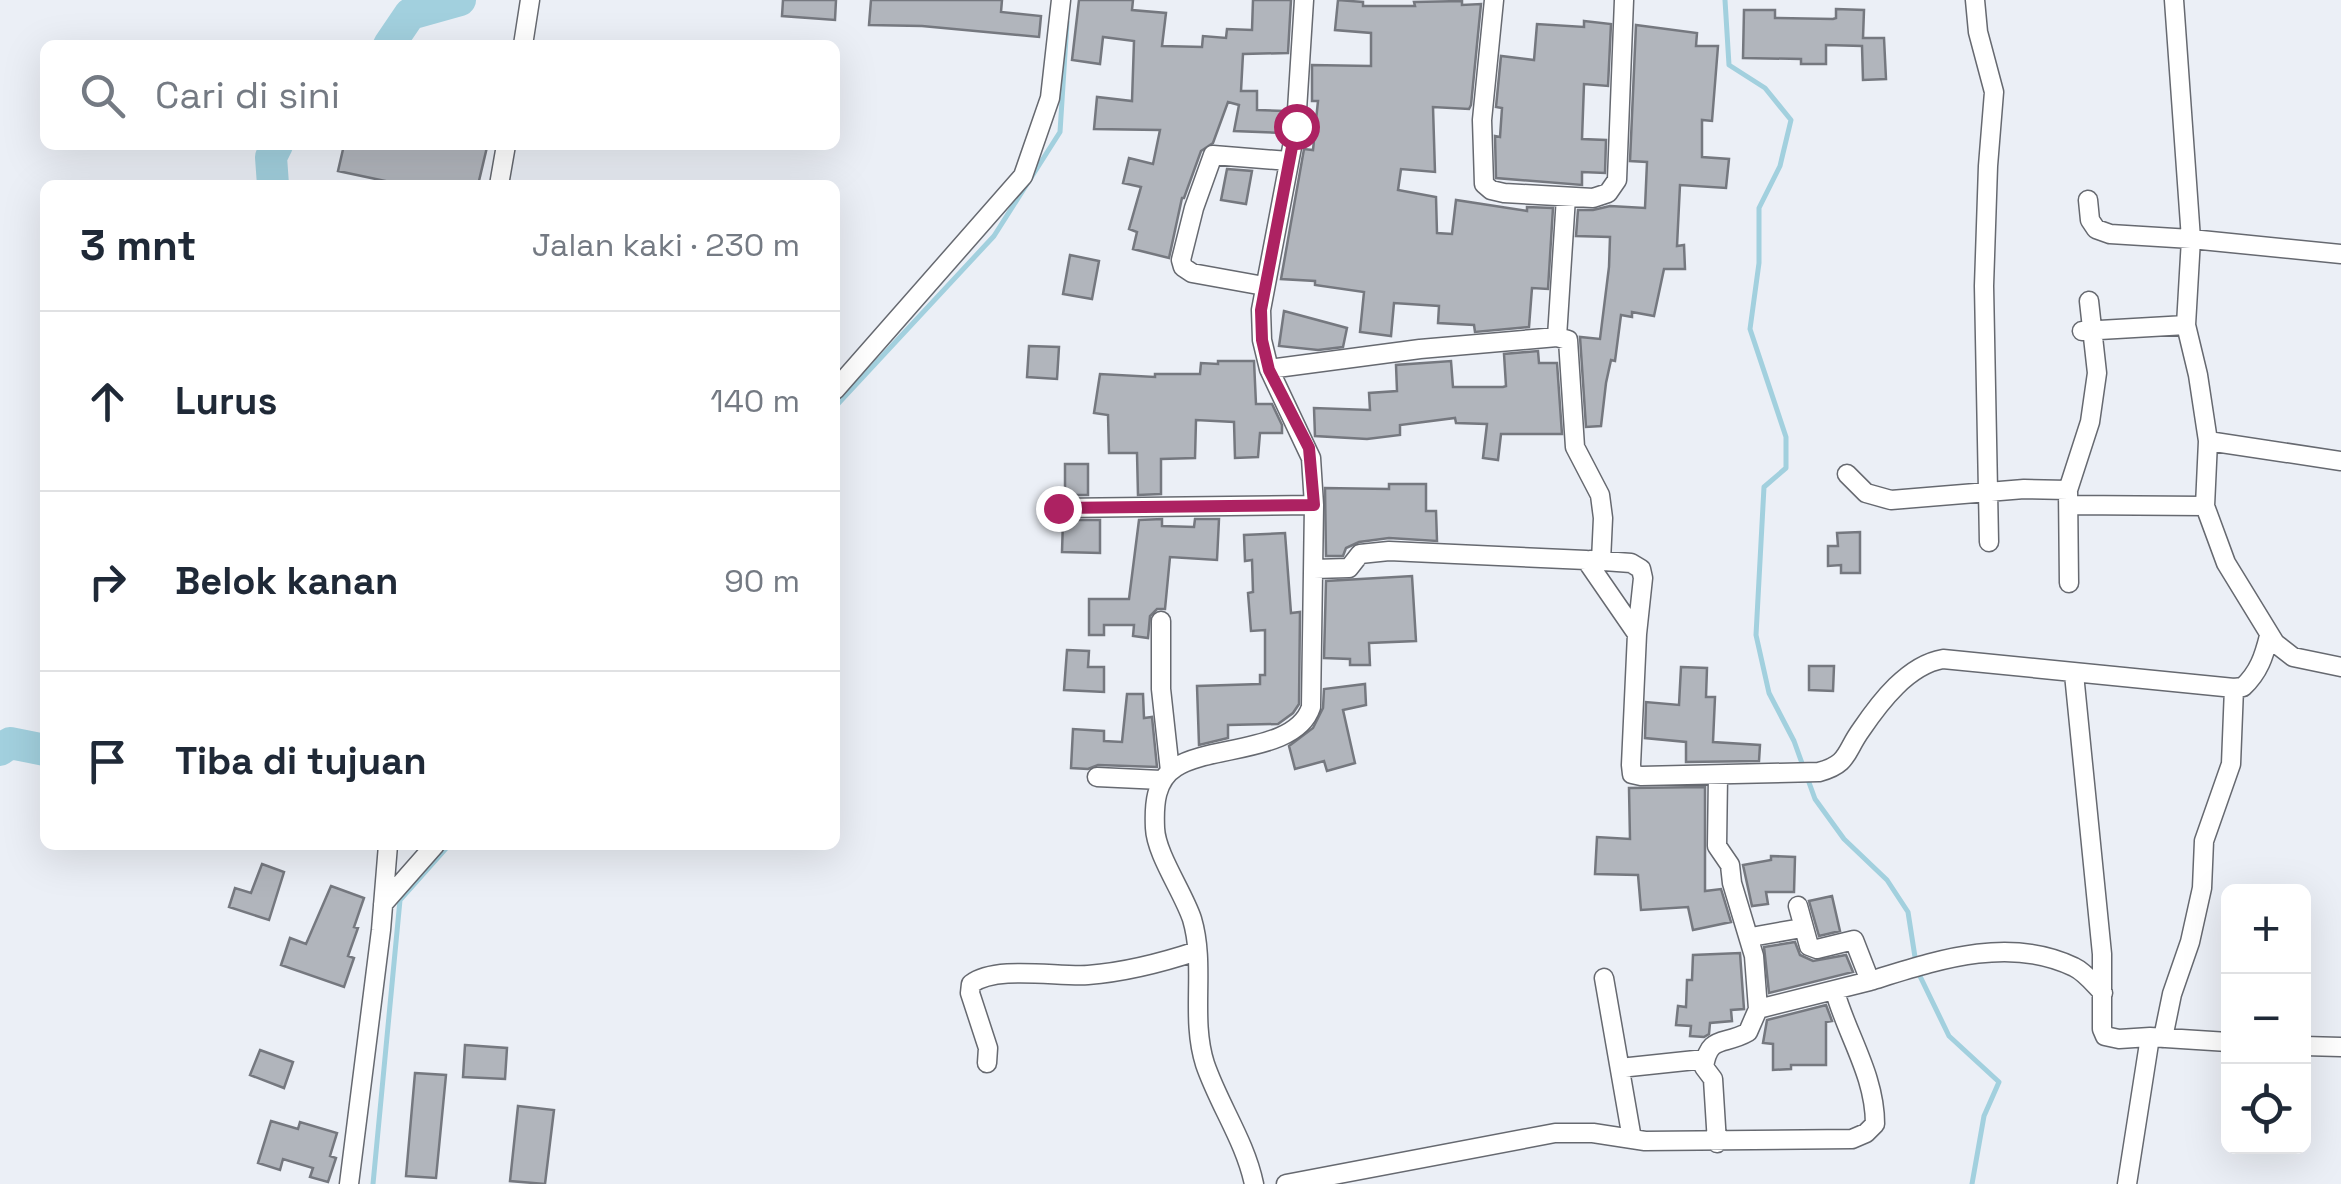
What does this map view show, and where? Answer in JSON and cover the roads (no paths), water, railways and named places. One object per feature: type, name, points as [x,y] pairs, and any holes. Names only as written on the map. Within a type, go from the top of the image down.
[{"type":"street","points":[[524,40],[530,0]]},
{"type":"street","points":[[840,384],[1023,176],[1050,98],[1060,0]]},
{"type":"street","points":[[1097,777],[1166,776],[1182,763],[1232,752],[1290,731],[1305,721],[1312,708],[1314,505],[1309,448],[1269,370],[1261,310],[1289,161],[1302,65],[1304,0]]},
{"type":"street","points":[[1494,0],[1482,120],[1484,184],[1504,193],[1566,197],[1604,196],[1617,180],[1624,0]]},
{"type":"street","points":[[1975,0],[1978,32],[1994,92],[1984,286],[1988,542]]},
{"type":"street","points":[[2174,0],[2191,238],[2186,325],[2208,442],[2205,506],[2226,563],[2269,636],[2293,657],[2341,666]]},
{"type":"street","points":[[500,180],[505,150]]},
{"type":"street","points":[[1264,286],[1192,273],[1181,260],[1213,155],[1289,161]]},
{"type":"street","points":[[1557,337],[1566,197]]},
{"type":"street","points":[[2088,200],[2090,220],[2096,229],[2110,234],[2191,238],[2341,254]]},
{"type":"street","points":[[2069,583],[2069,497],[2090,422],[2097,373],[2088,331],[2090,301]]},
{"type":"street","points":[[2088,331],[2186,325]]},
{"type":"street","points":[[1269,370],[1420,349],[1557,337],[1570,343],[1573,436],[1600,495],[1603,518],[1594,561],[1637,634]]},
{"type":"street","points":[[2208,442],[2341,462]]},
{"type":"street","points":[[1847,474],[1866,494],[1890,500],[1987,492],[2205,506]]},
{"type":"street","points":[[1058,508],[1314,505]]},
{"type":"street","points":[[1314,569],[1349,568],[1360,554],[1390,550],[1631,563],[1643,572],[1632,774],[1809,773],[1835,768],[1876,710],[1926,662],[1943,660],[2234,688],[2243,687],[2253,677],[2269,636]]},
{"type":"street","points":[[1161,622],[1166,776],[1155,804],[1157,844],[1191,916],[1197,950],[1203,1055],[1246,1152],[1254,1184]]},
{"type":"street","points":[[2074,674],[2102,954],[2102,1030],[2106,1036],[2119,1039],[2221,1042]]},
{"type":"street","points":[[2127,1184],[2156,1038],[2202,888],[2204,841],[2231,764],[2234,688]]},
{"type":"street","points":[[1718,775],[1717,846],[1730,864],[1732,883],[1751,937],[1758,1009],[1748,1032],[1711,1044],[1706,1060],[1706,1072],[1713,1080],[1718,1143]]},
{"type":"street","points":[[349,1184],[388,850]]},
{"type":"street","points":[[383,904],[431,850]]},
{"type":"street","points":[[1798,906],[1809,946],[1817,949],[1854,940],[1870,980]]},
{"type":"street","points":[[1751,937],[1802,928]]},
{"type":"street","points":[[987,1063],[988,1048],[970,993],[971,984],[979,978],[1130,970],[1197,950]]},
{"type":"street","points":[[1758,1009],[1969,954],[2008,951],[2077,968],[2103,993]]},
{"type":"street","points":[[1604,978],[1632,1138]]},
{"type":"street","points":[[1286,1184],[1555,1133],[1718,1143],[1852,1139],[1874,1124],[1868,1070],[1845,1025],[1835,992]]},
{"type":"street","points":[[2311,1046],[2341,1047]]},
{"type":"street","points":[[1620,1068],[1706,1060]]},
{"type":"waterway","points":[[392,40],[410,14],[460,0]]},
{"type":"waterway","points":[[1725,0],[1729,65],[1765,88],[1791,120],[1780,166],[1759,208],[1759,263],[1750,329],[1786,437],[1786,468],[1764,487],[1756,635],[1769,693],[1803,766]]},
{"type":"waterway","points":[[840,402],[994,236],[1060,132],[1067,22]]},
{"type":"waterway","points":[[273,180],[271,157],[274,150]]},
{"type":"waterway","points":[[0,750],[10,743],[40,749]]},
{"type":"waterway","points":[[1807,777],[1815,799],[1844,839],[1887,880],[1908,912],[1917,970],[1949,1036],[1999,1082],[1984,1116],[1972,1184]]},
{"type":"waterway","points":[[373,1184],[400,900],[445,850]]}]
